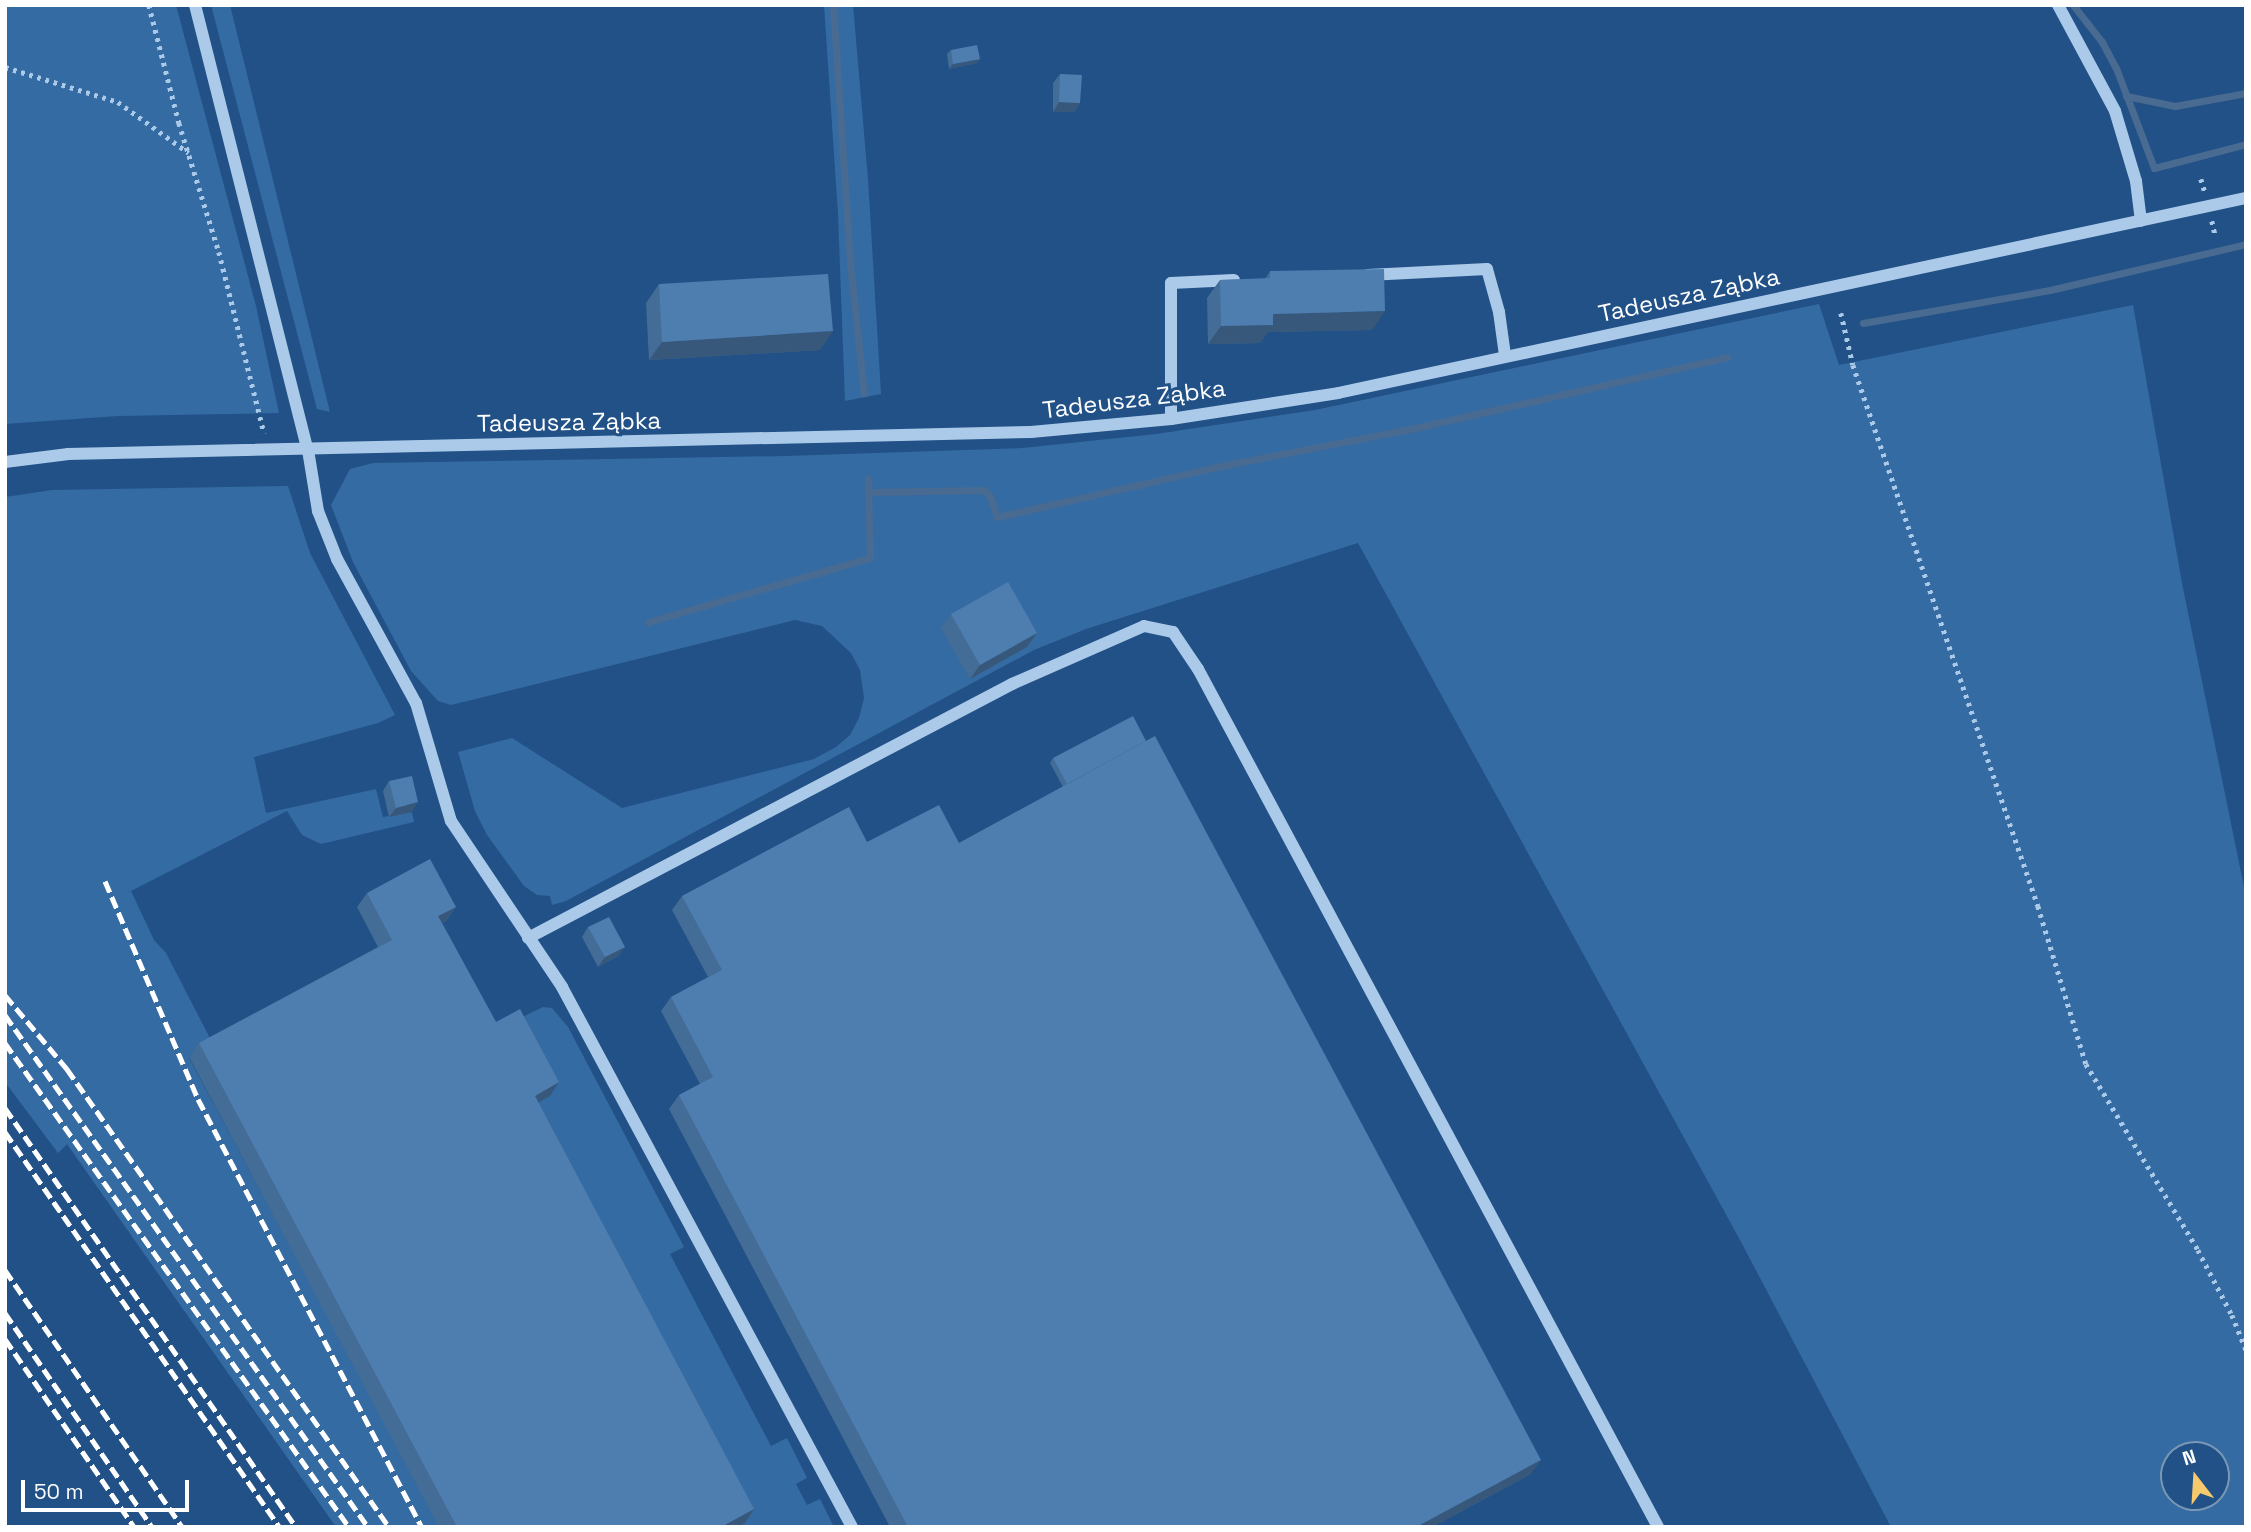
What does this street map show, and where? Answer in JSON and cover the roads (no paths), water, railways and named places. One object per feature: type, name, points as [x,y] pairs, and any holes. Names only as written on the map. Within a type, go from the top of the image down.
[{"type":"street","points":[[195,5],[307,450],[318,511],[337,559],[415,703],[451,821],[562,987],[852,1527]]},
{"type":"street","points":[[2058,5],[2115,111],[2136,181],[2141,221]]},
{"type":"street","name":"Tadeusza Ząbka","points":[[5,461],[68,454],[1031,432],[1171,419],[1338,393],[2246,198]]},
{"type":"street","points":[[1350,275],[1488,269],[1499,312],[1505,355]]},
{"type":"street","points":[[1171,419],[1171,283],[1253,279]]},
{"type":"street","points":[[528,937],[1013,684],[1144,626],[1173,632],[1198,669],[1658,1527]]},
{"type":"waterway","points":[[833,5],[850,263],[864,393]]},
{"type":"waterway","points":[[2073,5],[2102,42],[2116,68],[2154,168],[2246,144]]},
{"type":"waterway","points":[[2126,96],[2175,106],[2246,93]]},
{"type":"waterway","points":[[1863,323],[2050,290],[2246,244]]},
{"type":"waterway","points":[[868,492],[984,490],[990,496],[997,517],[1226,465],[1415,428],[1727,357]]},
{"type":"waterway","points":[[648,622],[870,558],[868,479]]},
{"type":"railway","points":[[105,881],[198,1099],[422,1527]]},
{"type":"railway","points":[[5,995],[67,1069],[389,1527]]},
{"type":"railway","points":[[5,1015],[368,1527]]},
{"type":"railway","points":[[5,1043],[349,1527]]},
{"type":"railway","points":[[5,1108],[296,1527]]},
{"type":"railway","points":[[5,1132],[280,1527]]},
{"type":"railway","points":[[5,1270],[182,1527]]},
{"type":"railway","points":[[5,1313],[152,1527]]},
{"type":"railway","points":[[5,1339],[134,1527]]}]
